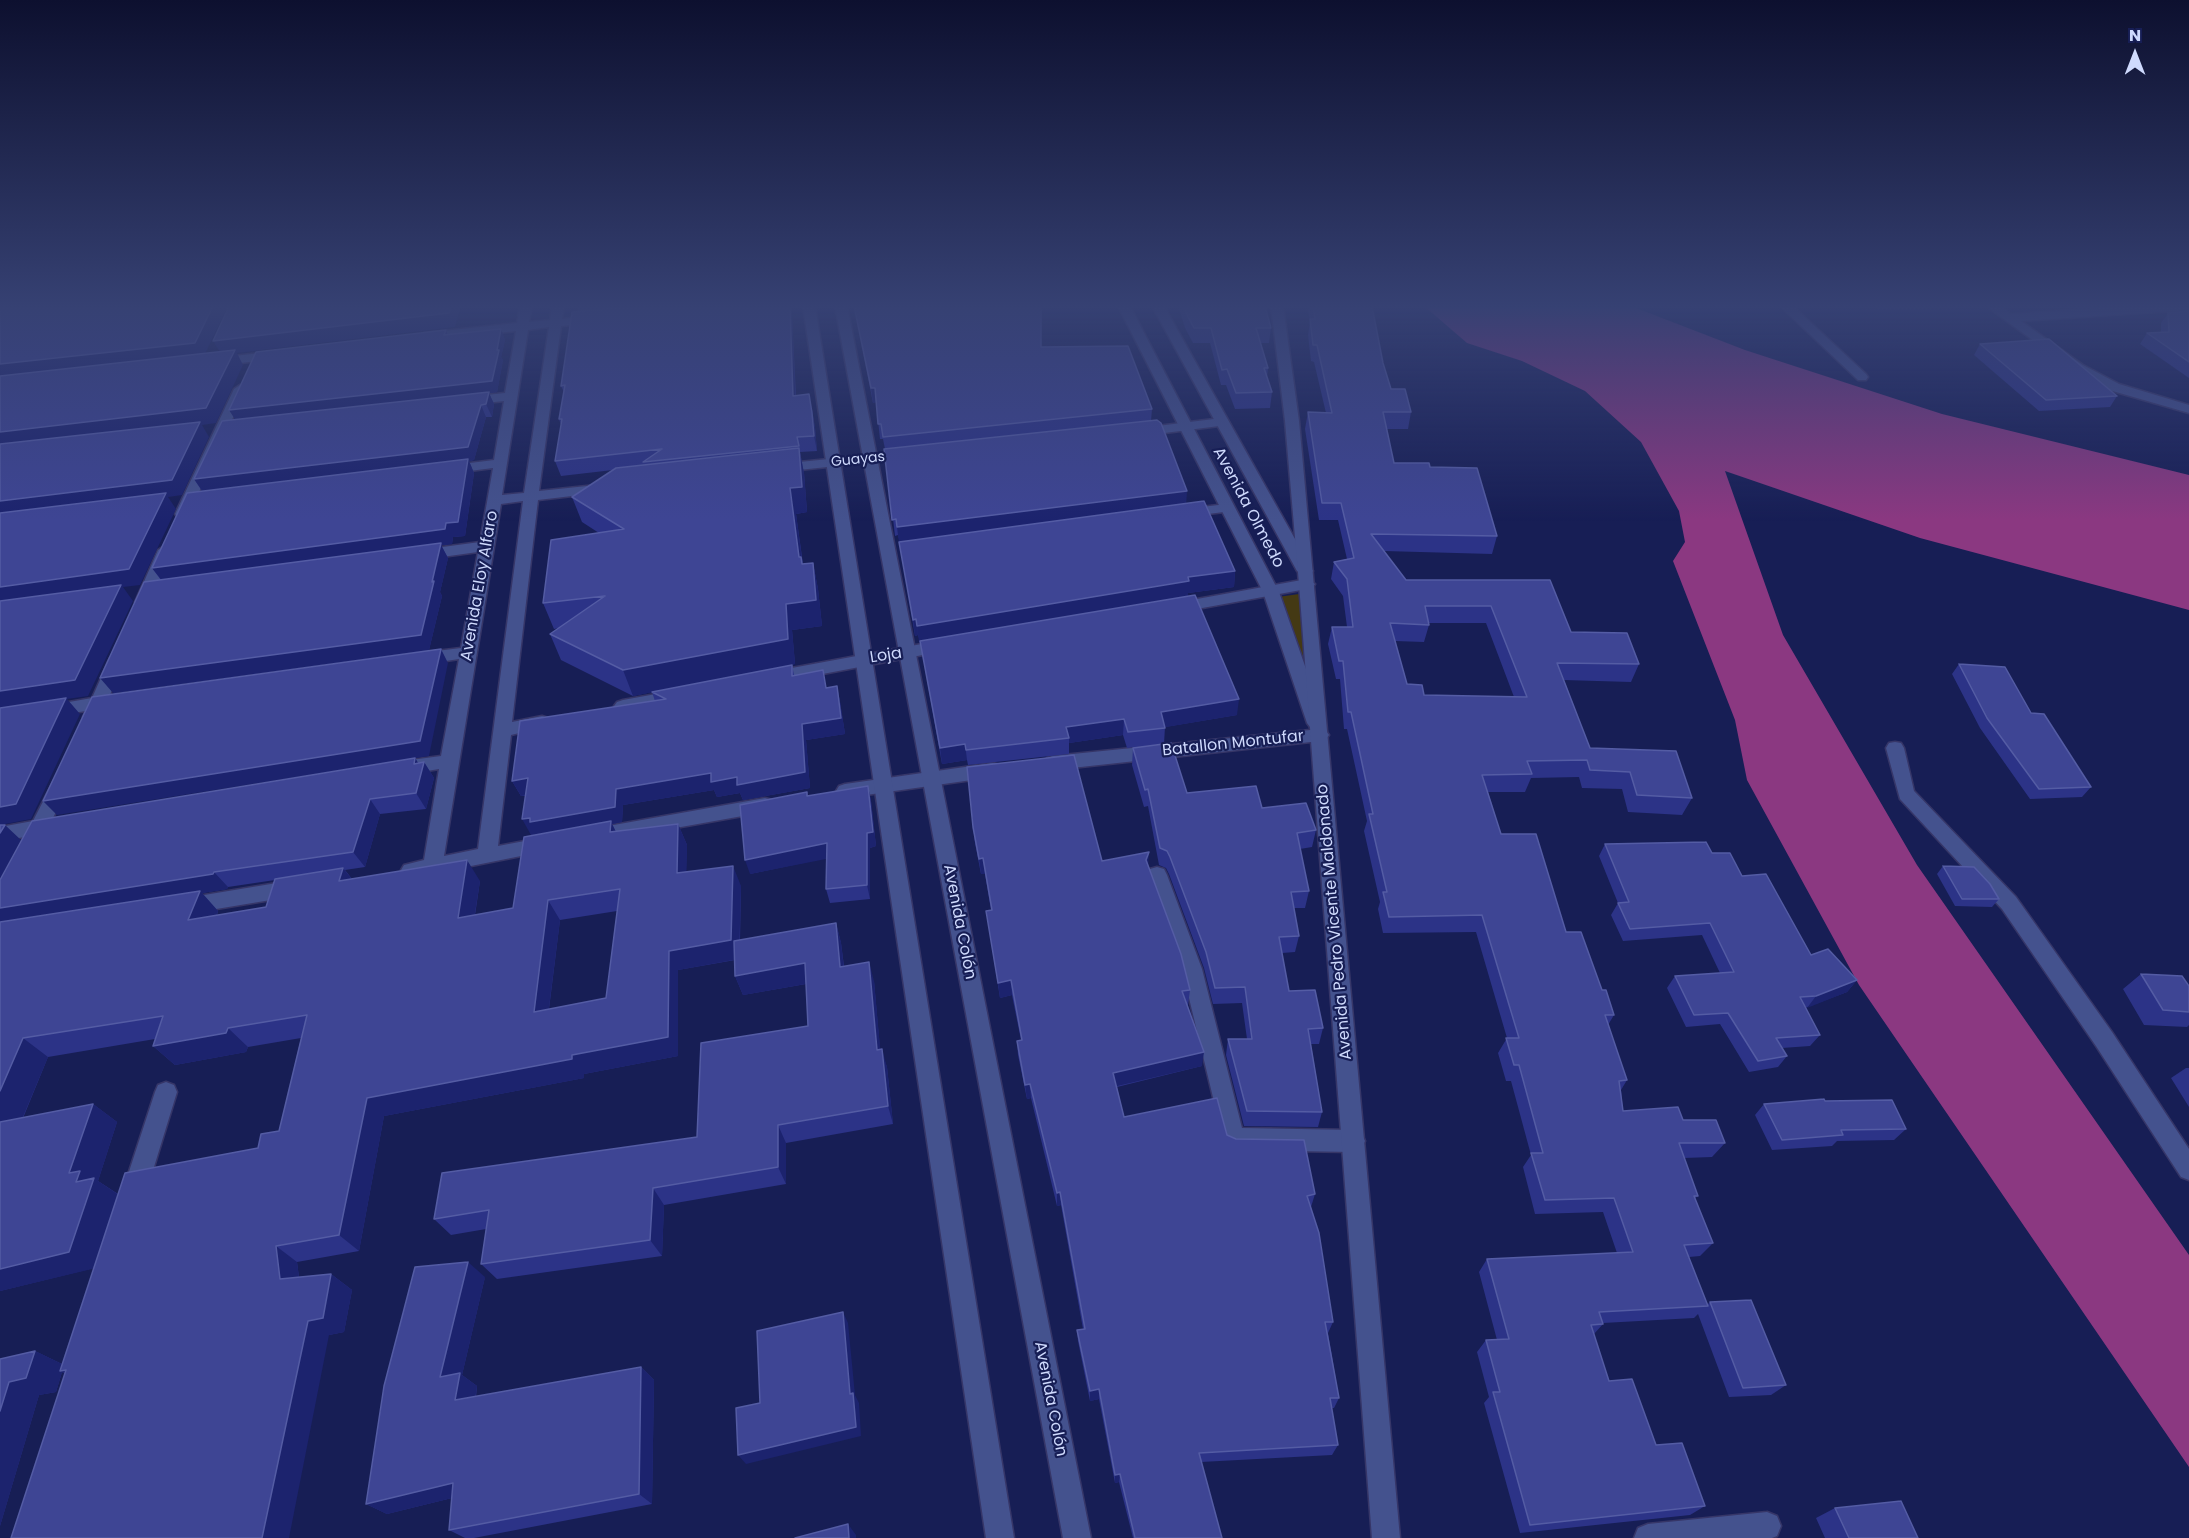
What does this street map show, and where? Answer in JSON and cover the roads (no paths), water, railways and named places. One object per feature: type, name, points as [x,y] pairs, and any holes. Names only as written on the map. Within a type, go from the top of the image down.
[{"type":"street","points":[[134,621],[188,502],[215,429],[244,378]]},
{"type":"street","name":"Avenida Eloy Alfaro","points":[[433,866],[448,760],[469,652],[516,378]]},
{"type":"street","points":[[487,855],[531,496],[548,378]]},
{"type":"street","points":[[820,378],[1000,1538]]},
{"type":"street","name":"Avenida Colón","points":[[855,378],[870,458],[894,551],[907,652],[1077,1538]]},
{"type":"street","name":"Avenida Olmedo","points":[[1160,378],[1271,592],[1320,735]]},
{"type":"street","name":"Avenida Olmedo","points":[[1198,378],[1306,578]]},
{"type":"street","name":"Avenida Pedro Vicente Maldonado","points":[[1286,378],[1320,735],[1386,1538]]},
{"type":"street","points":[[2097,378],[2114,387],[2189,409]]},
{"type":"street","points":[[454,402],[513,396]]},
{"type":"street","points":[[1127,433],[1222,422]]},
{"type":"street","points":[[215,429],[244,426]]},
{"type":"street","name":"Guayas","points":[[764,470],[916,454]]},
{"type":"street","points":[[432,472],[501,463]]},
{"type":"street","points":[[495,500],[624,486]]},
{"type":"street","points":[[1168,515],[1227,508]]},
{"type":"street","points":[[405,557],[487,546]]},
{"type":"street","points":[[1154,612],[1271,592],[1306,578]]},
{"type":"street","points":[[125,594],[171,588]]},
{"type":"street","name":"Loja","points":[[759,680],[864,659],[954,645]]},
{"type":"street","points":[[83,734],[121,652]]},
{"type":"street","points":[[399,662],[469,652]]},
{"type":"street","points":[[608,709],[689,693]]},
{"type":"street","points":[[33,713],[121,700]]},
{"type":"street","points":[[503,730],[561,718]]},
{"type":"street","name":"Batallon Montufar","points":[[1037,765],[1320,735]]},
{"type":"street","points":[[1895,748],[1906,794],[2009,903],[2104,1039],[2189,1169]]},
{"type":"street","points":[[390,770],[448,760]]},
{"type":"street","points":[[25,856],[69,765]]},
{"type":"street","points":[[825,794],[931,777],[1013,768]]},
{"type":"street","points":[[398,872],[778,803]]},
{"type":"street","points":[[0,834],[63,824]]},
{"type":"street","points":[[1157,875],[1192,969],[1233,1139],[1353,1141]]},
{"type":"street","points":[[164,909],[316,885]]},
{"type":"street","points":[[126,1218],[165,1092]]},
{"type":"street","points":[[1648,1538],[1767,1526]]}]
